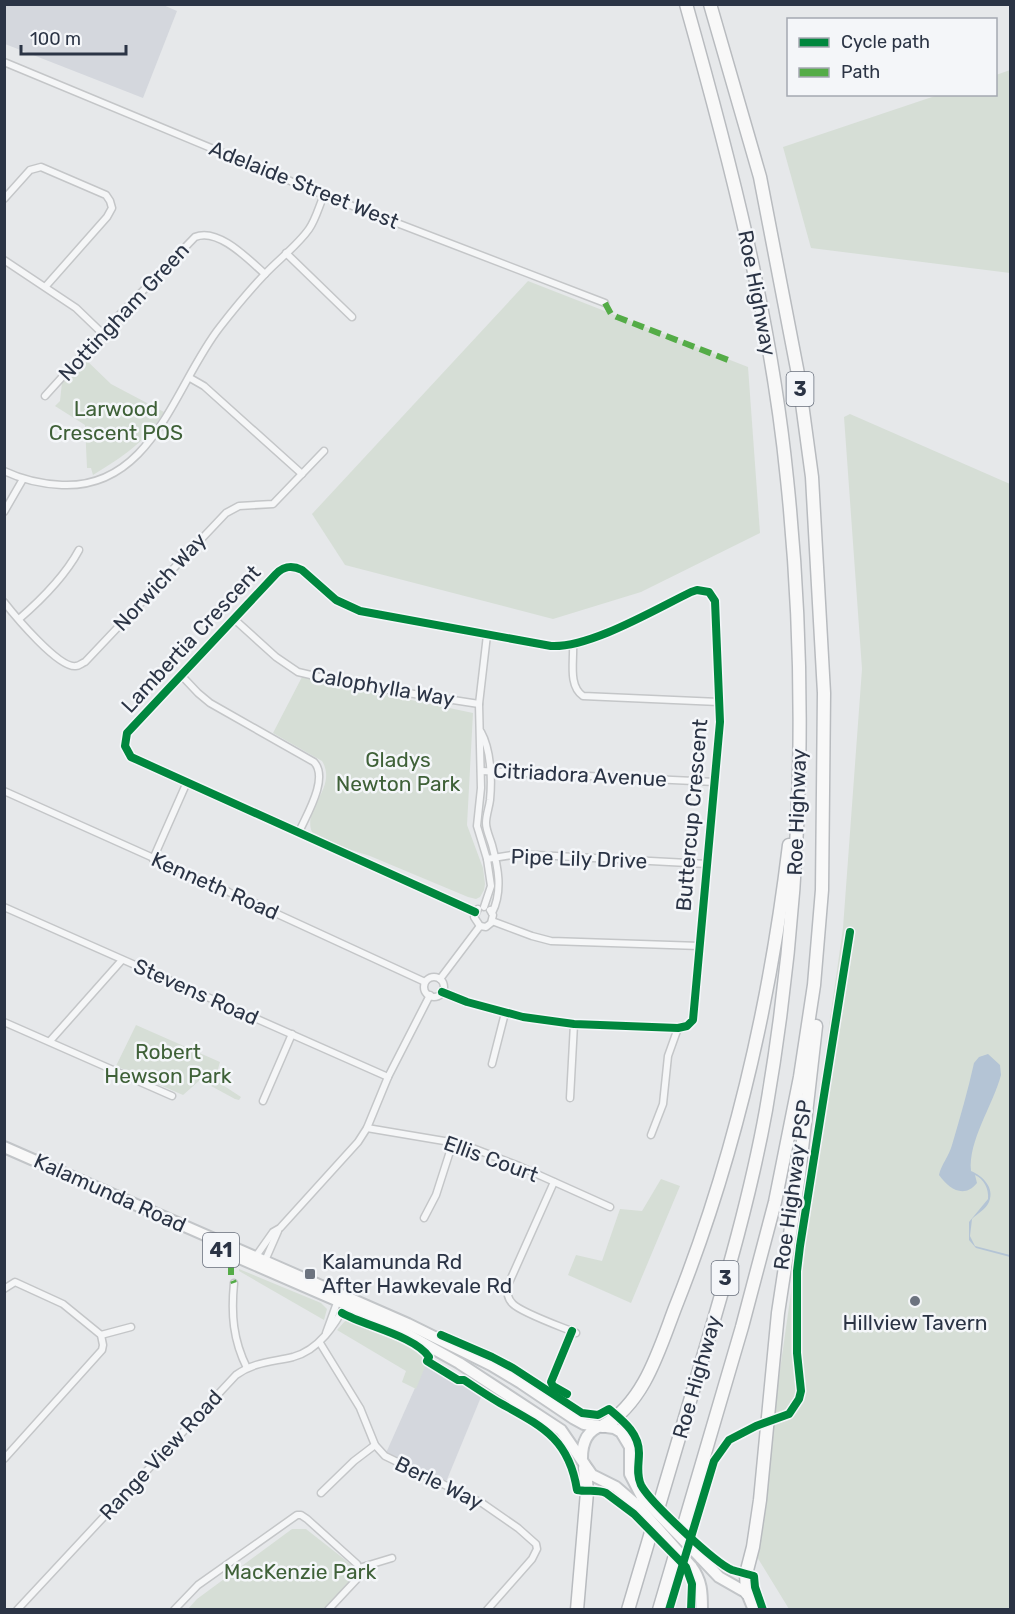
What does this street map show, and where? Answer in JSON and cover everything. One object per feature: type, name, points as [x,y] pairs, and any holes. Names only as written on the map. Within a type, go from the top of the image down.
[{"type":"highway","name":"Roe Highway","points":[[628,1610],[728,1270],[765,1113],[785,977],[797,838],[800,747],[795,594],[787,478],[755,273],[716,110],[686,4]]},
{"type":"highway","name":"Roe Highway","points":[[659,1610],[742,1327],[775,1202],[800,1077],[814,985],[822,890],[824,693],[812,477],[798,374],[760,177],[710,4]]},
{"type":"highway","points":[[603,1426],[614,1420],[639,1390],[663,1338],[686,1282],[709,1213],[749,1072],[774,955],[790,831],[795,748],[795,594]]},
{"type":"highway","points":[[747,1593],[746,1574],[753,1547],[760,1500],[778,1313],[808,1108],[818,1004],[822,890]]},
{"type":"highway","points":[[577,1610],[587,1492],[584,1463]]},
{"type":"main road","name":"Kalamunda Road","points":[[4,1147],[343,1300],[459,1363],[561,1430],[592,1475],[639,1501],[719,1577],[747,1593]]},
{"type":"main road","name":"Kalamunda Road","points":[[4,1154],[258,1262]]},
{"type":"main road","name":"Kalamunda Road","points":[[343,1300],[408,1324],[491,1365],[584,1424],[614,1428],[626,1439],[630,1447],[630,1474],[639,1501],[698,1576],[702,1585],[702,1610]]},
{"type":"main road","points":[[584,1463],[584,1440],[590,1433],[603,1426]]},
{"type":"main road","points":[[747,1593],[754,1610]]},
{"type":"street","name":"Adelaide Street West","points":[[4,62],[324,195],[605,303]]},
{"type":"street","points":[[4,199],[30,170],[41,167],[106,195],[111,201],[112,208],[107,218],[46,286]]},
{"type":"street","points":[[4,471],[23,479],[73,486],[99,480],[128,463],[152,439],[219,329],[265,274],[310,228],[324,195]]},
{"type":"street","name":"Nottingham Green","points":[[45,396],[190,241],[199,235],[209,236],[240,249],[265,274]]},
{"type":"street","points":[[286,253],[352,317]]},
{"type":"street","points":[[4,260],[76,308],[102,333]]},
{"type":"street","points":[[190,378],[204,386],[302,474]]},
{"type":"street","name":"Norwich Way","points":[[4,602],[35,639],[68,665],[76,666],[85,662],[226,513],[239,506],[273,504],[324,451]]},
{"type":"street","points":[[4,512],[23,479]]},
{"type":"street","points":[[19,620],[73,562],[79,550]]},
{"type":"street","name":"Lambertia Crescent","points":[[475,912],[131,757],[125,746],[127,733],[281,569],[290,567],[302,570],[336,600],[360,611],[488,634]]},
{"type":"street","name":"Buttercup Crescent","points":[[488,634],[551,646],[573,645],[600,635],[691,592],[709,592],[716,601],[720,722],[715,782],[694,1017],[687,1026],[678,1028]]},
{"type":"street","name":"Calophylla Way","points":[[234,619],[276,657],[298,672],[340,682],[479,704]]},
{"type":"street","points":[[481,731],[486,743],[490,770],[490,802],[486,826],[495,857],[498,898],[492,913],[492,921],[488,926],[480,926],[474,920],[475,912],[484,908],[491,886],[487,859],[477,826],[481,803],[479,704],[488,634]]},
{"type":"street","points":[[573,645],[574,684],[583,696],[718,702]]},
{"type":"street","points":[[181,675],[210,703],[318,766],[321,771],[319,785],[299,832]]},
{"type":"street","name":"Citriadora Avenue","points":[[481,771],[715,782]]},
{"type":"street","points":[[153,859],[188,782]]},
{"type":"street","name":"Kenneth Road","points":[[4,791],[426,981]]},
{"type":"street","name":"Pipe Lily Drive","points":[[487,859],[537,855],[707,864]]},
{"type":"street","name":"Stevens Road","points":[[4,907],[388,1077]]},
{"type":"street","points":[[484,908],[492,913]]},
{"type":"street","points":[[492,921],[551,941],[700,946]]},
{"type":"street","points":[[440,979],[480,926]]},
{"type":"street","points":[[50,1041],[122,960]]},
{"type":"street","points":[[432,977],[440,979],[444,985],[442,992],[436,996],[430,995],[424,989],[426,981],[432,977]]},
{"type":"street","points":[[442,992],[505,1013],[574,1024],[678,1028],[669,1056],[663,1104],[651,1135]]},
{"type":"street","points":[[258,1262],[280,1228],[367,1128],[388,1077],[430,995]]},
{"type":"street","points":[[492,1064],[505,1013]]},
{"type":"street","points":[[4,1022],[172,1096]]},
{"type":"street","points":[[570,1098],[574,1024]]},
{"type":"street","points":[[263,1101],[292,1034]]},
{"type":"street","name":"Ellis Court","points":[[367,1128],[453,1142],[509,1162],[610,1207]]},
{"type":"street","points":[[423,1218],[436,1195],[453,1142]]},
{"type":"street","points":[[554,1182],[508,1286],[507,1293],[516,1307],[576,1333]]},
{"type":"street","points":[[258,1262],[273,1232],[280,1228]]},
{"type":"street","points":[[4,1289],[12,1283],[19,1283],[63,1304],[101,1335],[103,1345],[102,1350],[4,1459]]},
{"type":"street","points":[[234,1283],[232,1321],[236,1341],[246,1368]]},
{"type":"street","points":[[320,1343],[335,1324],[343,1300]]},
{"type":"street","points":[[101,1335],[131,1327]]},
{"type":"street","name":"Range View Road","points":[[17,1610],[228,1383],[246,1368],[264,1361],[295,1356],[320,1343]]},
{"type":"street","name":"Berle Way","points":[[320,1343],[360,1408],[375,1445],[391,1460],[482,1503],[518,1528],[536,1544],[537,1549],[532,1559],[487,1610]]},
{"type":"street","points":[[321,1493],[354,1461],[375,1445]]},
{"type":"street","points":[[174,1610],[198,1585],[297,1515],[307,1519],[359,1568],[357,1579],[328,1610]]},
{"type":"street","points":[[359,1568],[392,1558]]},
{"type":"shaded area","points":[[161,4],[177,11],[143,98],[5,44],[5,5]]},
{"type":"shaded area","points":[[427,1361],[481,1397],[446,1482],[386,1453]]},
{"type":"green space","points":[[1010,70],[1010,273],[811,248],[783,147],[935,96],[997,96],[997,75]]},
{"type":"green space","points":[[528,281],[748,367],[760,533],[641,592],[553,619],[345,565],[312,514]]},
{"type":"green space","name":"Larwood Crescent POS","points":[[85,359],[111,384],[164,412],[150,432],[141,440],[93,475],[91,468],[87,468],[85,425],[55,406],[60,401],[62,382]]},
{"type":"green space","points":[[850,414],[1010,484],[1010,1609],[789,1609],[754,1552],[843,928],[862,669],[844,417]]},
{"type":"green space","name":"Gladys Newton Park","points":[[302,677],[473,713],[467,825],[483,868],[485,884],[480,897],[476,899],[468,897],[370,856],[342,847],[312,832],[310,823],[326,780],[326,771],[322,761],[273,733]]},
{"type":"green space","name":"Robert Hewson Park","points":[[136,1025],[220,1062],[215,1080],[241,1097],[239,1100],[200,1080],[183,1095],[116,1066]]},
{"type":"green space","points":[[661,1179],[680,1186],[631,1303],[568,1275],[576,1255],[602,1261],[620,1209],[642,1211]]},
{"type":"green space","points":[[239,1269],[321,1303],[327,1309],[324,1320],[239,1271]]},
{"type":"green space","points":[[350,1319],[409,1341],[425,1352],[429,1357],[416,1389],[402,1382],[406,1371],[337,1330],[346,1320]]},
{"type":"green space","name":"MacKenzie Park","points":[[292,1529],[306,1529],[353,1566],[355,1577],[325,1609],[187,1610],[197,1599]]},
{"type":"water","points":[[988,1054],[1000,1065],[1001,1075],[977,1135],[971,1159],[971,1171],[987,1183],[990,1197],[986,1207],[972,1219],[970,1236],[975,1246],[1010,1255],[1010,1257],[976,1248],[969,1240],[969,1222],[988,1199],[988,1192],[983,1182],[975,1175],[977,1183],[972,1188],[962,1191],[952,1188],[939,1175],[952,1145],[974,1063],[979,1057]]},
{"type":"marked path","points":[[605,303],[611,314],[617,317],[728,360]]},
{"type":"marked path","points":[[231,1263],[234,1283]]},
{"type":"cycle path","points":[[442,992],[467,1002],[523,1017],[574,1024],[678,1028],[687,1026],[693,1020],[720,722],[715,601],[709,592],[697,590],[691,592],[603,635],[567,645],[551,646],[360,611],[336,600],[302,570],[288,567],[276,574],[127,733],[125,746],[131,757],[475,912]]},
{"type":"cycle path","name":"Roe Highway PSP","points":[[669,1610],[714,1461],[729,1440],[756,1426],[789,1414],[799,1399],[801,1391],[797,1353],[797,1271],[850,932]]},
{"type":"cycle path","points":[[342,1313],[413,1343],[429,1357],[427,1361],[458,1380],[464,1380],[528,1419],[551,1436],[567,1458],[577,1490],[606,1493],[634,1514],[686,1567],[692,1584],[691,1610]]},
{"type":"cycle path","points":[[567,1394],[553,1386],[551,1382],[572,1331]]},
{"type":"cycle path","points":[[441,1335],[513,1368],[582,1413],[598,1415],[609,1409],[629,1428],[636,1439],[639,1453],[639,1477],[647,1493],[669,1517],[712,1556],[732,1570],[754,1576],[755,1587],[763,1610]]},
{"type":"place","name":"Kalamunda Rd After Hawkevale Rd","points":[[310,1274]]},
{"type":"place","name":"Hillview Tavern","points":[[915,1301]]}]
